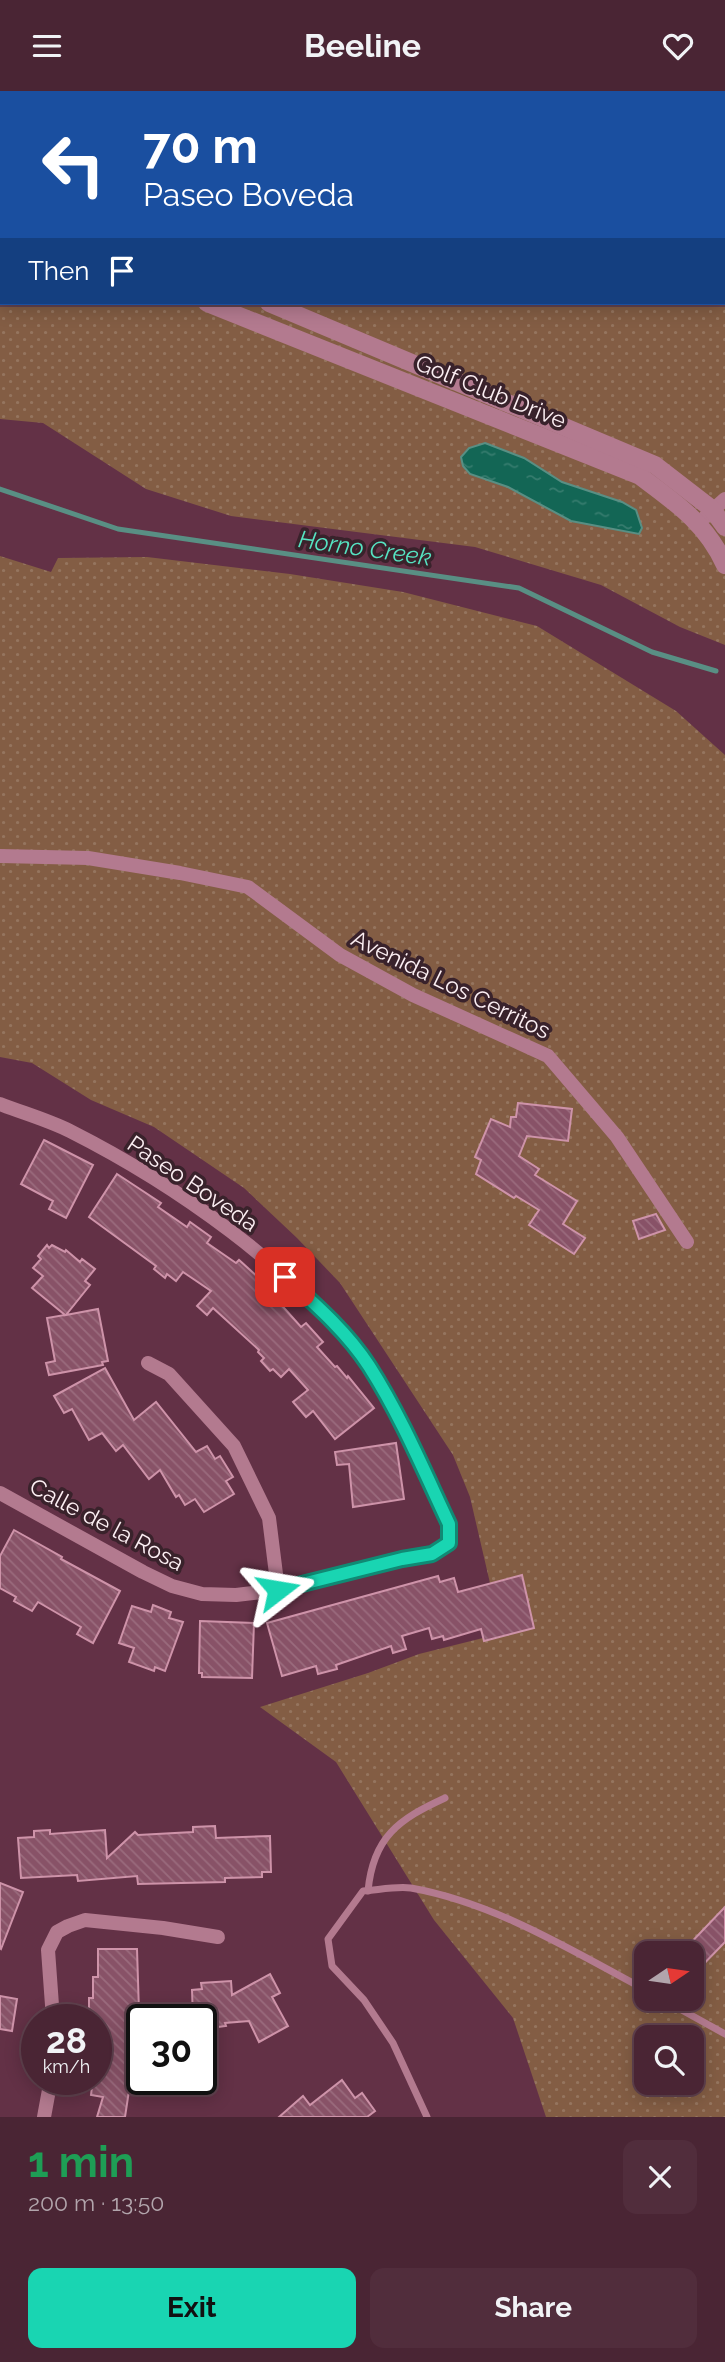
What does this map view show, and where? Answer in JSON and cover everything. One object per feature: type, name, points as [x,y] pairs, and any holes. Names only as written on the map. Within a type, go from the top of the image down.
[{"type":"street","name":"Golf Club Drive","points":[[212,305],[640,476],[699,523],[725,565]]},
{"type":"street","name":"Golf Club Drive","points":[[273,305],[655,465],[719,504],[725,527]]},
{"type":"street","points":[[699,523],[719,504]]},
{"type":"street","name":"Avenida Los Cerritos","points":[[0,856],[88,858],[248,887],[340,955],[413,995],[548,1056],[617,1137],[687,1242]]},
{"type":"street","name":"Paseo Boveda","points":[[0,1104],[68,1131],[215,1220],[285,1277],[328,1317],[368,1364],[391,1404],[449,1524],[449,1543],[432,1554],[278,1590]]},
{"type":"street","points":[[148,1363],[169,1374],[234,1446],[269,1518],[278,1590]]},
{"type":"street","name":"Calle de la Rosa","points":[[0,1493],[172,1586],[202,1594],[236,1595],[278,1590]]},
{"type":"street","points":[[52,2004],[48,1950],[57,1932],[68,1926],[85,1920],[218,1937]]},
{"type":"street","points":[[44,2117],[48,2095]]},
{"type":"lane","points":[[368,1891],[370,1868],[377,1850],[397,1826],[417,1811],[445,1798]]},
{"type":"lane","points":[[428,2117],[393,2043],[364,2000],[332,1966],[328,1939],[363,1891],[409,1887],[468,1904],[511,1920],[634,1984]]},
{"type":"lane","points":[[684,2011],[725,2034]]},
{"type":"shaded area","points":[[0,305],[725,305],[725,645],[680,627],[601,585],[475,547],[231,516],[146,489],[43,423],[0,419]]},
{"type":"shaded area","points":[[0,556],[51,572],[58,558],[147,557],[290,574],[403,592],[537,626],[676,711],[725,755],[725,2117],[546,2117],[513,2018],[434,1920],[336,1762],[260,1707],[419,1654],[487,1637],[496,1609],[470,1497],[453,1455],[340,1283],[297,1238],[244,1188],[154,1127],[91,1100],[32,1063],[0,1057]]},
{"type":"water","points":[[485,443],[524,458],[562,482],[622,502],[636,510],[642,528],[639,534],[571,521],[508,487],[470,474],[463,466],[461,457],[469,448]]},
{"type":"building","points":[[518,1103],[572,1109],[568,1141],[527,1136],[519,1156],[539,1169],[535,1175],[577,1201],[563,1224],[585,1238],[574,1254],[529,1225],[539,1210],[476,1174],[481,1160],[475,1157],[491,1119],[510,1127],[511,1117],[516,1117]]},
{"type":"building","points":[[44,1140],[93,1165],[66,1218],[49,1209],[53,1201],[21,1184]]},
{"type":"building","points":[[117,1174],[161,1203],[158,1207],[187,1227],[190,1222],[211,1237],[207,1243],[236,1263],[239,1260],[280,1297],[277,1300],[301,1327],[306,1323],[323,1342],[317,1347],[335,1367],[347,1378],[348,1376],[374,1408],[335,1439],[313,1411],[306,1417],[293,1402],[308,1390],[289,1369],[281,1377],[273,1369],[270,1371],[261,1361],[264,1358],[259,1350],[213,1308],[207,1315],[197,1306],[211,1291],[183,1272],[176,1281],[167,1274],[165,1278],[154,1269],[156,1266],[89,1217]]},
{"type":"building","points":[[656,1214],[665,1230],[639,1239],[633,1221]]},
{"type":"building","points":[[47,1245],[49,1248],[52,1245],[65,1252],[66,1250],[80,1262],[82,1259],[95,1269],[85,1281],[90,1285],[66,1315],[98,1309],[108,1361],[102,1362],[103,1365],[49,1375],[46,1363],[55,1361],[47,1318],[65,1315],[32,1288],[43,1276],[33,1268],[41,1259],[38,1256]]},
{"type":"building","points":[[105,1368],[134,1420],[156,1402],[196,1452],[207,1446],[215,1459],[220,1456],[233,1477],[226,1481],[234,1494],[204,1512],[195,1499],[185,1505],[179,1495],[176,1497],[160,1470],[149,1479],[123,1445],[116,1451],[102,1433],[89,1440],[72,1409],[64,1413],[54,1396]]},
{"type":"building","points":[[396,1443],[404,1499],[353,1507],[349,1464],[337,1465],[335,1452]]},
{"type":"building","points":[[14,1530],[120,1591],[93,1643],[77,1634],[81,1627],[38,1602],[32,1611],[14,1601],[16,1597],[0,1588],[0,1556]]},
{"type":"building","points":[[522,1575],[534,1628],[484,1641],[481,1629],[444,1640],[443,1636],[432,1639],[429,1628],[402,1636],[406,1649],[393,1653],[391,1646],[336,1665],[337,1669],[318,1674],[316,1666],[282,1676],[267,1623],[438,1576],[440,1582],[454,1578],[458,1592]]},
{"type":"building","points":[[153,1605],[171,1612],[169,1618],[183,1622],[165,1671],[155,1667],[154,1671],[129,1662],[134,1648],[119,1643],[132,1606],[151,1612]]},
{"type":"building","points":[[200,1621],[254,1623],[252,1678],[202,1677],[202,1673],[199,1673]]},
{"type":"building","points":[[215,1826],[216,1838],[270,1836],[271,1872],[262,1872],[262,1877],[225,1878],[225,1882],[138,1884],[137,1876],[78,1881],[77,1875],[21,1878],[18,1838],[34,1837],[34,1831],[50,1830],[50,1834],[105,1830],[107,1858],[135,1832],[138,1835],[193,1832],[193,1827]]},
{"type":"building","points":[[0,1883],[23,1892],[1,1949],[0,1948]]},
{"type":"building","points":[[725,1907],[725,1942],[704,1964],[704,1941],[692,1941]]},
{"type":"building","points":[[98,1949],[137,1949],[139,2004],[126,2004],[126,2095],[128,2095],[125,2117],[97,2117],[103,2097],[91,2095],[112,2095],[112,2004],[89,2004],[89,1998],[93,1998],[93,1977],[98,1977]]},
{"type":"building","points":[[270,1974],[280,1993],[272,1997],[288,2026],[259,2042],[249,2021],[225,2023],[226,2026],[218,2027],[217,2035],[217,2004],[192,2004],[192,1990],[202,1989],[201,1983],[231,1981],[232,1995]]},
{"type":"building","points":[[0,1996],[17,1999],[12,2031],[0,2029]]},
{"type":"building","points":[[342,2080],[355,2098],[362,2093],[375,2111],[367,2117],[279,2117],[303,2096],[310,2105]]},
{"type":"waterway","name":"Horno Creek","points":[[0,489],[118,529],[519,588],[652,652],[716,671]]},
{"type":"route","points":[[278,1590],[432,1554],[449,1543],[449,1524],[396,1413],[368,1364],[328,1317],[285,1277]]}]
